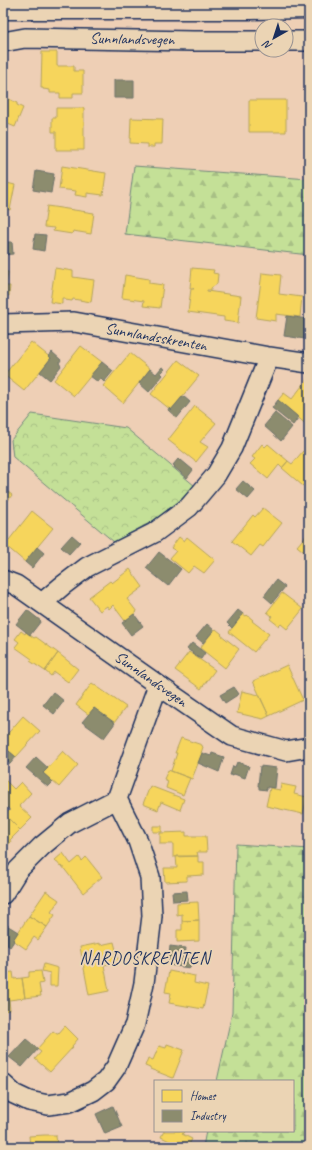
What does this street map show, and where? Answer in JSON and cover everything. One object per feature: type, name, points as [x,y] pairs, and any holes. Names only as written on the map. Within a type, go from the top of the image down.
[{"type":"highway","points":[[3,8],[309,7]]},
{"type":"street","name":"Sunnlandsvegen","points":[[3,42],[25,38],[254,41]]},
{"type":"street","points":[[294,41],[309,41]]},
{"type":"street","name":"Sunnlandsskrenten","points":[[3,324],[74,322],[309,363]]},
{"type":"street","points":[[42,603],[88,567],[154,533],[189,507],[216,475],[232,448],[269,357]]},
{"type":"street","name":"Sunnlandsvegen","points":[[3,580],[16,584],[232,736],[286,751],[309,747]]},
{"type":"street","points":[[3,894],[18,870],[48,841],[70,823],[117,799],[158,685]]},
{"type":"street","points":[[3,1084],[14,1094],[29,1101],[48,1105],[70,1102],[93,1091],[106,1081],[116,1067],[135,1024],[144,983],[152,916],[150,877],[138,841],[117,799]]},
{"type":"green space","points":[[134,166],[309,179],[309,255],[125,234]]},
{"type":"green space","points":[[32,414],[126,428],[195,486],[172,508],[153,521],[114,542],[13,457],[11,440]]},
{"type":"green space","points":[[236,844],[309,849],[309,1147],[203,1147],[206,1132],[294,1132],[294,1080],[217,1080],[232,1013]]},
{"type":"building: Homes","points":[[42,52],[57,52],[57,66],[74,66],[74,71],[83,71],[83,93],[73,93],[73,98],[60,98],[60,93],[50,93],[50,90],[41,88]]},
{"type":"building: Homes","points":[[3,96],[17,103],[17,105],[23,108],[15,127],[8,124],[7,126],[3,124]]},
{"type":"building: Homes","points":[[249,100],[286,100],[286,132],[249,132]]},
{"type":"building: Homes","points":[[56,108],[84,108],[84,150],[56,150],[56,132],[52,132],[52,118],[56,118]]},
{"type":"building: Homes","points":[[131,118],[163,119],[162,144],[154,144],[154,147],[147,147],[147,144],[130,143]]},
{"type":"building: Homes","points":[[62,166],[106,173],[103,195],[87,193],[87,197],[75,195],[76,191],[59,189]]},
{"type":"building: Homes","points":[[3,182],[15,185],[10,210],[3,208]]},
{"type":"building: Homes","points":[[47,206],[94,213],[91,234],[73,231],[72,234],[53,231],[54,228],[44,227]]},
{"type":"building: Homes","points":[[55,268],[73,271],[73,277],[94,280],[91,302],[73,299],[72,301],[62,298],[62,304],[50,302]]},
{"type":"building: Homes","points":[[192,268],[214,270],[213,273],[218,274],[217,284],[211,288],[211,290],[207,291],[241,296],[238,323],[224,321],[224,317],[188,312],[191,289],[194,289],[190,288]]},
{"type":"building: Homes","points":[[3,271],[8,272],[6,286],[10,286],[9,296],[5,295],[4,301],[3,301]]},
{"type":"building: Homes","points":[[262,273],[281,275],[279,294],[302,297],[300,317],[276,314],[276,321],[256,318]]},
{"type":"building: Homes","points":[[125,275],[149,279],[149,283],[163,285],[160,308],[143,306],[144,301],[122,298]]},
{"type":"building: Homes","points":[[31,342],[51,358],[24,391],[4,375]]},
{"type":"building: Homes","points":[[81,346],[102,362],[74,396],[54,380]]},
{"type":"building: Homes","points":[[130,353],[150,369],[123,403],[103,386]]},
{"type":"building: Homes","points":[[178,360],[199,376],[171,410],[151,394]]},
{"type":"building: Homes","points":[[309,377],[309,427],[278,400],[284,393],[292,399]]},
{"type":"building: Homes","points":[[195,406],[216,423],[200,442],[208,447],[196,462],[168,440]]},
{"type":"building: Homes","points":[[262,444],[265,447],[268,444],[288,461],[282,468],[279,465],[268,479],[250,464],[255,459],[252,457]]},
{"type":"building: Homes","points":[[303,451],[309,456],[309,480],[303,486],[282,468],[288,461],[292,464]]},
{"type":"building: Homes","points":[[3,488],[12,495],[3,507]]},
{"type":"building: Homes","points":[[263,508],[282,523],[263,547],[260,545],[251,556],[232,541],[253,515],[255,517]]},
{"type":"building: Homes","points":[[32,511],[53,528],[25,562],[5,545]]},
{"type":"building: Homes","points":[[309,532],[309,556],[297,546]]},
{"type":"building: Homes","points":[[179,537],[184,541],[187,537],[215,560],[204,573],[194,566],[188,573],[170,558],[176,551],[171,548]]},
{"type":"building: Homes","points":[[130,569],[143,587],[127,599],[137,612],[125,621],[113,605],[109,609],[107,606],[100,611],[89,597],[110,581],[112,583]]},
{"type":"building: Homes","points":[[282,593],[303,609],[287,629],[281,624],[279,626],[270,619],[272,616],[267,612]]},
{"type":"building: Homes","points":[[243,614],[246,616],[247,615],[253,620],[252,621],[269,634],[254,652],[229,632]]},
{"type":"building: Homes","points":[[215,629],[239,649],[225,668],[200,648]]},
{"type":"building: Homes","points":[[21,631],[25,634],[26,632],[34,638],[36,637],[58,653],[45,671],[30,661],[32,659],[15,647],[19,642],[15,639]]},
{"type":"building: Homes","points":[[189,652],[215,670],[201,689],[175,670]]},
{"type":"building: Homes","points":[[58,653],[78,669],[68,682],[54,672],[51,676],[45,671]]},
{"type":"building: Homes","points":[[287,665],[303,700],[269,716],[253,681]]},
{"type":"building: Homes","points":[[92,683],[126,707],[114,723],[94,708],[89,715],[76,705]]},
{"type":"building: Homes","points":[[242,691],[259,695],[269,716],[263,719],[237,713]]},
{"type":"building: Homes","points":[[23,716],[40,731],[16,757],[3,746],[3,739]]},
{"type":"building: Homes","points":[[181,738],[202,745],[203,747],[192,779],[171,771],[177,753],[175,753]]},
{"type":"building: Homes","points":[[63,751],[78,765],[59,787],[43,773]]},
{"type":"building: Homes","points":[[168,770],[190,778],[183,795],[166,788],[168,781],[164,779]]},
{"type":"building: Homes","points":[[3,778],[14,789],[21,782],[31,793],[19,806],[32,818],[20,830],[5,815],[10,810],[3,803]]},
{"type":"building: Homes","points":[[281,784],[296,787],[294,794],[307,797],[303,814],[266,806],[270,788],[280,790]]},
{"type":"building: Homes","points":[[150,786],[184,799],[180,810],[161,802],[158,810],[143,804]]},
{"type":"building: Homes","points":[[5,815],[20,830],[10,840],[11,842],[6,847],[3,844],[3,817]]},
{"type":"building: Homes","points":[[153,826],[162,826],[162,832],[153,832]]},
{"type":"building: Homes","points":[[186,832],[186,836],[206,836],[207,852],[197,852],[198,856],[173,857],[173,844],[160,844],[160,833]]},
{"type":"building: Homes","points":[[63,853],[71,864],[79,857],[82,861],[86,857],[102,877],[83,893],[62,866],[61,867],[55,860]]},
{"type":"building: Homes","points":[[176,856],[198,856],[198,862],[204,862],[204,875],[187,876],[187,881],[165,882],[164,868],[177,868]]},
{"type":"building: Homes","points":[[46,891],[59,900],[51,912],[55,915],[47,927],[29,916]]},
{"type":"building: Homes","points":[[198,902],[199,920],[182,921],[182,914],[177,915],[177,903]]},
{"type":"building: Homes","points":[[29,916],[47,927],[38,940],[34,937],[26,949],[13,940]]},
{"type":"building: Homes","points":[[199,920],[199,941],[177,942],[177,930],[182,930],[182,921]]},
{"type":"building: Homes","points":[[114,942],[119,962],[104,965],[109,991],[89,995],[80,947]]},
{"type":"building: Homes","points":[[44,964],[58,968],[57,986],[50,986],[50,973],[42,971]]},
{"type":"building: Homes","points":[[41,971],[43,983],[39,984],[41,996],[25,998],[22,978],[29,977],[29,972]]},
{"type":"building: Homes","points":[[169,971],[195,976],[194,983],[208,986],[203,1009],[169,1003],[171,993],[165,992]]},
{"type":"building: Homes","points":[[13,972],[14,979],[22,978],[25,998],[9,1000],[10,1010],[3,1011],[3,973]]},
{"type":"building: Homes","points":[[65,1026],[78,1039],[72,1046],[73,1047],[50,1072],[35,1059],[41,1052],[37,1049],[53,1031],[58,1034]]},
{"type":"building: Homes","points":[[167,1044],[184,1050],[173,1078],[145,1066],[148,1058],[153,1060],[159,1046],[166,1048]]},
{"type":"building: Homes","points":[[164,1132],[184,1132],[182,1134],[192,1139],[188,1147],[182,1147],[161,1137]]},
{"type":"building: Homes","points":[[56,1135],[57,1147],[30,1147],[29,1136]]},
{"type":"building: Industry","points":[[114,80],[134,80],[134,98],[114,98]]},
{"type":"building: Industry","points":[[36,171],[54,174],[51,193],[33,190]]},
{"type":"building: Industry","points":[[35,234],[46,235],[44,251],[33,249]]},
{"type":"building: Industry","points":[[3,242],[12,242],[13,254],[3,255]]},
{"type":"building: Industry","points":[[287,316],[308,319],[305,339],[284,336]]},
{"type":"building: Industry","points":[[52,352],[61,360],[59,363],[61,366],[50,380],[40,372],[51,358],[49,356]]},
{"type":"building: Industry","points":[[102,362],[113,371],[104,382],[101,379],[98,382],[90,376]]},
{"type":"building: Industry","points":[[162,367],[165,369],[161,373],[163,375],[149,392],[139,383],[150,369],[156,374]]},
{"type":"building: Industry","points":[[183,396],[190,402],[177,418],[168,410],[169,408],[171,410]]},
{"type":"building: Industry","points":[[278,400],[297,416],[298,418],[293,425],[272,408]]},
{"type":"building: Industry","points":[[275,413],[292,427],[281,441],[264,426]]},
{"type":"building: Industry","points":[[178,459],[193,470],[187,478],[173,465]]},
{"type":"building: Industry","points":[[243,481],[255,491],[248,499],[236,489]]},
{"type":"building: Industry","points":[[72,535],[80,542],[69,554],[61,547]]},
{"type":"building: Industry","points":[[37,547],[44,553],[32,568],[25,562]]},
{"type":"building: Industry","points":[[159,552],[181,569],[168,586],[146,568]]},
{"type":"building: Industry","points":[[276,580],[285,587],[272,603],[264,596]]},
{"type":"building: Industry","points":[[27,610],[41,621],[30,635],[16,624]]},
{"type":"building: Industry","points":[[238,610],[243,614],[232,628],[227,623]]},
{"type":"building: Industry","points":[[134,614],[143,626],[131,635],[122,623]]},
{"type":"building: Industry","points":[[207,624],[214,630],[203,643],[196,637]]},
{"type":"building: Industry","points":[[192,643],[205,653],[201,659],[187,649]]},
{"type":"building: Industry","points":[[234,687],[239,694],[225,703],[220,695]]},
{"type":"building: Industry","points":[[53,692],[64,701],[54,714],[43,705]]},
{"type":"building: Industry","points":[[94,708],[115,723],[104,738],[82,722]]},
{"type":"building: Industry","points":[[3,746],[16,757],[10,764],[3,758]]},
{"type":"building: Industry","points":[[202,753],[211,756],[212,753],[224,757],[219,772],[198,763]]},
{"type":"building: Industry","points":[[36,757],[48,768],[43,773],[53,782],[48,787],[26,768]]},
{"type":"building: Industry","points":[[237,762],[249,766],[245,778],[234,774],[233,776],[230,775],[233,766],[235,767]]},
{"type":"building: Industry","points":[[260,766],[277,768],[275,788],[267,787],[267,790],[259,789]]},
{"type":"building: Industry","points":[[187,891],[188,900],[173,901],[172,892]]},
{"type":"building: Industry","points":[[5,924],[18,932],[10,947],[3,942],[3,928]]},
{"type":"building: Industry","points":[[170,946],[186,948],[185,957],[169,956]]},
{"type":"building: Industry","points":[[169,956],[191,959],[190,968],[168,965]]},
{"type":"building: Industry","points":[[26,1039],[38,1049],[22,1067],[9,1057]]},
{"type":"building: Industry","points":[[113,1106],[122,1127],[105,1134],[96,1114]]},
{"type":"district","name":"NARDOSKRENTEN","points":[[145,958]]}]
